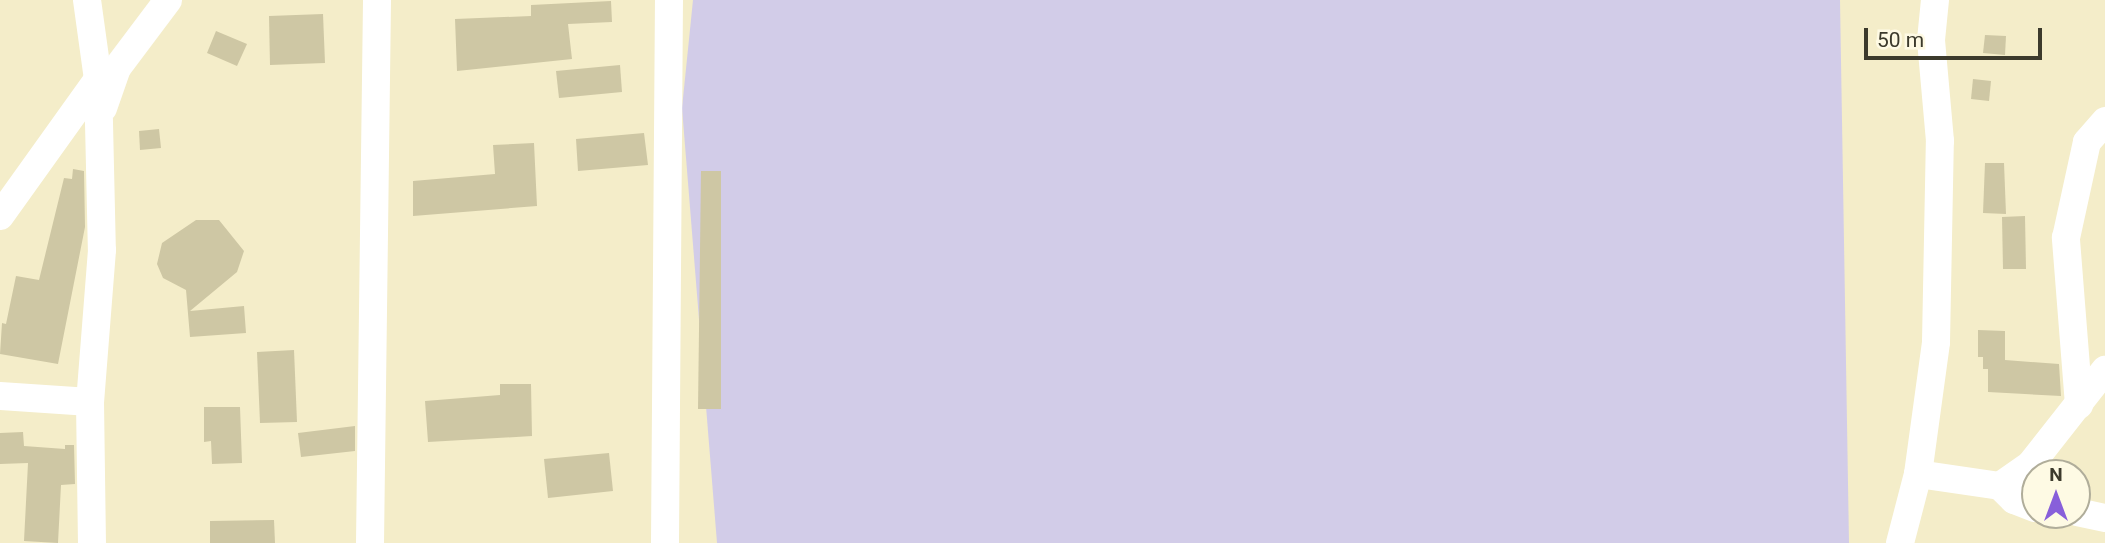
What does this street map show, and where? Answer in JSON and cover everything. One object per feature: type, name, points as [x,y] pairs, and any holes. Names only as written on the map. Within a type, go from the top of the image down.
[{"type":"street","points":[[87,0],[98,79],[102,250],[90,402],[92,543]]},
{"type":"street","points":[[100,117],[117,68],[168,0]]},
{"type":"street","points":[[370,543],[377,0]]},
{"type":"street","points":[[666,543],[670,0]]},
{"type":"street","points":[[1900,543],[1918,474],[1937,342],[1940,141],[1931,40],[1935,0]]},
{"type":"street","points":[[0,216],[98,79]]},
{"type":"street","points":[[2079,405],[2066,239],[2087,142],[2105,121]]},
{"type":"street","points":[[2000,486],[2031,464],[2105,370]]},
{"type":"street","points":[[0,396],[90,402]]},
{"type":"street","points":[[1918,474],[2000,486],[2014,500],[2021,503]]},
{"type":"shaded area","points":[[693,0],[1840,0],[1849,543],[717,543],[682,108]]},
{"type":"building","points":[[611,1],[612,22],[568,24],[572,59],[457,71],[455,19],[531,16],[531,5]]},
{"type":"building","points":[[323,14],[325,63],[270,65],[269,16]]},
{"type":"building","points":[[216,31],[247,44],[237,66],[207,53]]},
{"type":"building","points":[[1985,35],[2006,36],[2005,55],[1983,53]]},
{"type":"building","points":[[620,65],[622,92],[559,98],[556,71]]},
{"type":"building","points":[[1973,79],[1991,81],[1989,101],[1971,99]]},
{"type":"building","points":[[159,129],[161,148],[140,150],[139,131]]},
{"type":"building","points":[[644,133],[648,165],[578,171],[576,139]]},
{"type":"building","points":[[534,143],[537,206],[413,216],[413,181],[495,174],[493,145]]},
{"type":"building","points":[[1985,163],[2004,163],[2006,214],[1983,213]]},
{"type":"building","points":[[73,169],[84,171],[85,227],[58,364],[0,354],[2,323],[6,324],[16,276],[39,280],[64,178],[72,179]]},
{"type":"building","points":[[701,171],[721,171],[721,409],[698,409]]},
{"type":"building","points":[[2025,216],[2026,269],[2003,269],[2002,217]]},
{"type":"building","points":[[196,220],[219,220],[244,251],[237,272],[190,311],[244,306],[246,333],[190,337],[186,290],[163,278],[157,264],[162,243]]},
{"type":"building","points":[[1978,330],[2005,331],[2005,360],[2059,364],[2061,396],[1988,392],[1988,369],[1983,369],[1983,357],[1978,357]]},
{"type":"building","points":[[294,350],[297,422],[260,423],[257,352]]},
{"type":"building","points":[[500,384],[531,384],[532,436],[428,442],[425,401],[500,395]]},
{"type":"building","points":[[204,407],[240,407],[242,463],[212,464],[211,441],[204,442]]},
{"type":"building","points":[[355,426],[355,451],[301,457],[298,433]]},
{"type":"building","points":[[23,432],[24,446],[65,449],[65,445],[74,445],[75,484],[61,485],[58,543],[24,541],[28,463],[0,464],[0,433]]},
{"type":"building","points":[[609,453],[613,491],[548,498],[544,459]]},
{"type":"building","points":[[274,520],[275,543],[210,543],[210,521]]}]
